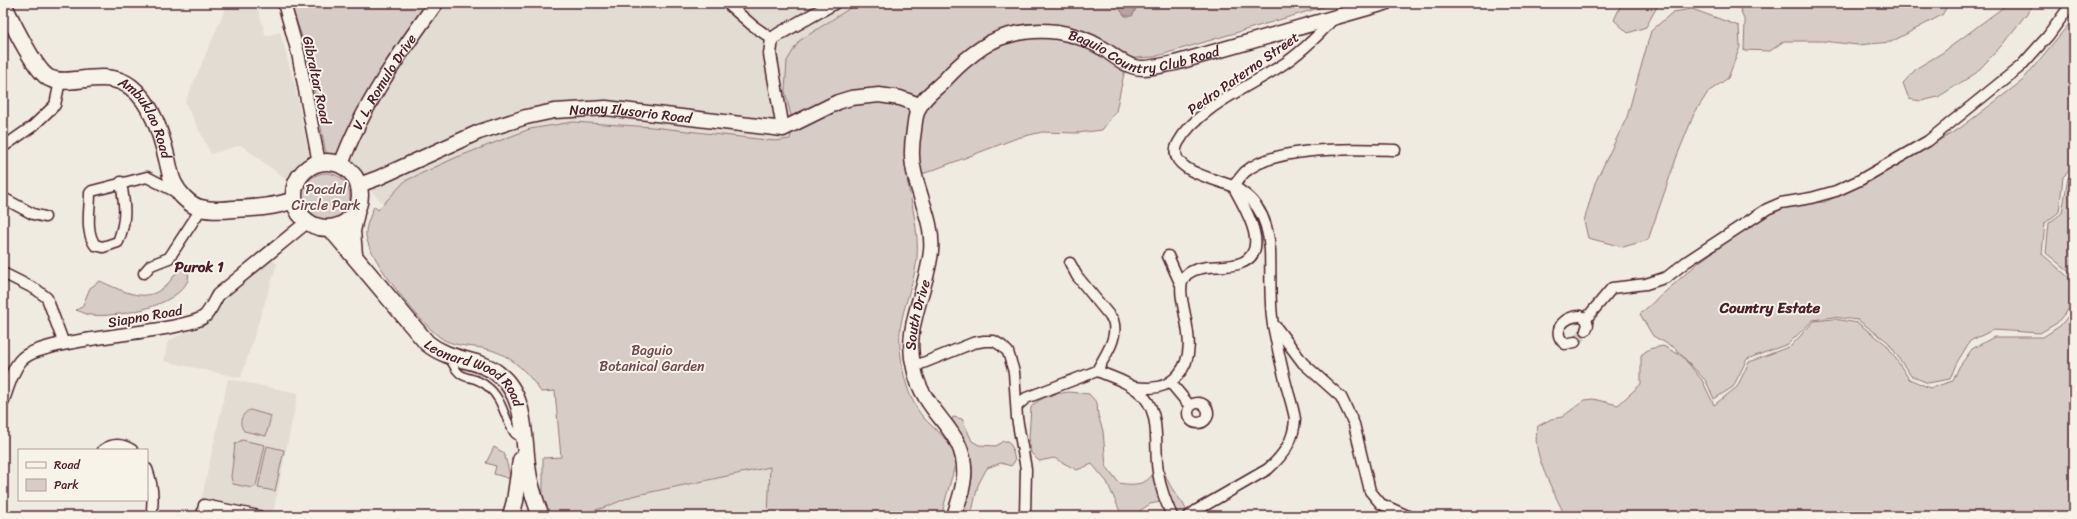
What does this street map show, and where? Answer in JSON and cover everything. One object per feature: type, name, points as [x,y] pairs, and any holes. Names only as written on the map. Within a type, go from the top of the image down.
[{"type":"main road","name":"V. L. Romulo Drive","points":[[341,165],[347,147],[366,110],[410,38],[436,3]]},
{"type":"main road","name":"Baguio Country Club Road","points":[[916,105],[950,73],[978,52],[1004,36],[1036,30],[1052,31],[1081,38],[1120,60],[1142,68],[1175,63],[1328,22],[1385,3]]},
{"type":"main road","points":[[3,4],[42,73],[49,78],[60,81]]},
{"type":"main road","name":"Ambuklao Road","points":[[60,81],[92,77],[122,80],[137,92],[155,120],[162,139],[173,182],[180,194],[201,209]]},
{"type":"main road","points":[[783,129],[838,102],[851,98],[879,95],[916,105]]},
{"type":"main road","name":"South Drive","points":[[916,105],[912,166],[927,220],[931,249],[926,278],[913,321],[911,352],[913,366],[926,398],[951,430],[962,452],[964,477],[954,516]]},
{"type":"main road","name":"Nanoy Ilusorio Road","points":[[359,185],[378,178],[480,132],[526,117],[554,111],[606,108],[783,129]]},
{"type":"main road","points":[[354,255],[352,230],[360,203],[359,185],[352,173],[341,165],[330,162],[319,163],[302,173],[295,186],[294,200],[298,212],[307,222],[321,229],[331,229],[345,224],[356,213]]},
{"type":"main road","points":[[201,209],[238,209],[280,206],[294,200]]},
{"type":"main road","name":"Leonard Wood Road","points":[[331,229],[349,252],[354,255],[412,328],[437,351],[448,356],[484,366],[496,371],[505,379],[517,399],[529,478],[541,516]]},
{"type":"main road","points":[[511,516],[515,501],[524,442]]},
{"type":"street","name":"Gibraltar Road","points":[[284,3],[298,53],[319,163]]},
{"type":"street","points":[[783,129],[770,54],[772,40],[779,34],[834,3]]},
{"type":"street","points":[[1586,319],[1612,288],[1646,284],[1667,277],[1686,262],[1767,209],[1781,203],[1811,198],[1836,191],[1860,180],[1928,141],[2021,66],[2048,36],[2072,3]]},
{"type":"street","points":[[729,5],[772,40]]},
{"type":"street","name":"Pedro Paterno Street","points":[[1189,516],[1268,469],[1277,462],[1289,444],[1294,431],[1294,409],[1285,380],[1273,323],[1269,240],[1266,226],[1256,205],[1233,186],[1199,174],[1182,165],[1176,154],[1178,143],[1200,118],[1220,103],[1291,59],[1328,22]]},
{"type":"street","points":[[3,147],[33,126],[56,104],[60,81]]},
{"type":"street","points":[[1181,285],[1183,279],[1193,270],[1240,263],[1247,260],[1255,250],[1255,235],[1253,226],[1233,186],[1245,172],[1271,158],[1286,155],[1341,150],[1395,150]]},
{"type":"street","points":[[121,182],[126,212],[124,226],[118,242],[103,247],[95,245],[90,239],[89,232],[90,193],[95,189],[121,182],[147,177],[180,194]]},
{"type":"street","points":[[3,198],[33,214],[45,217]]},
{"type":"street","points":[[144,273],[151,265],[169,258],[201,209]]},
{"type":"street","name":"Siapno Road","points":[[3,400],[16,366],[23,358],[64,344],[167,329],[196,321],[205,316],[218,295],[307,222]]},
{"type":"street","points":[[1149,403],[1182,370],[1188,359],[1189,352],[1181,285],[1168,256]]},
{"type":"street","points":[[1020,400],[1097,371],[1114,338],[1115,326],[1113,320],[1077,276],[1070,263]]},
{"type":"street","points":[[3,273],[37,290],[47,298],[64,344]]},
{"type":"street","points":[[1575,342],[1569,345],[1562,341],[1558,333],[1560,326],[1566,320],[1574,316],[1581,316],[1586,319],[1588,325],[1586,330]]},
{"type":"street","points":[[1273,323],[1303,363],[1341,397],[1354,424],[1370,491],[1381,504],[1408,516]]},
{"type":"street","points":[[913,366],[973,343],[994,341],[1002,346],[1012,361],[1020,400],[1026,469],[1025,516]]},
{"type":"street","points":[[1097,371],[1134,387],[1149,403],[1154,417],[1158,472],[1162,491],[1172,516]]},
{"type":"street","points":[[1134,387],[1166,385],[1190,406]]},
{"type":"street","points":[[105,449],[112,445],[123,445],[130,449]]},
{"type":"street","points":[[148,473],[152,484],[153,505],[151,516]]},
{"type":"street","points":[[202,516],[204,505],[259,516]]},
{"type":"shaded area","points":[[230,3],[256,3],[266,36],[280,32],[295,86],[309,156],[285,179],[241,145],[211,154],[185,102],[227,5]]},
{"type":"shaded area","points":[[428,3],[858,3],[799,41],[785,91],[793,124],[790,139],[775,141],[652,127],[573,122],[530,129],[405,181],[384,205],[337,154],[353,118],[382,70]]},
{"type":"shaded area","points":[[1115,3],[1139,3],[1132,16],[1125,16]]},
{"type":"shaded area","points":[[273,259],[277,264],[241,378],[164,361],[168,341],[211,320],[228,297]]},
{"type":"shaded area","points":[[228,379],[298,393],[273,514],[201,501]]},
{"type":"shaded area","points":[[771,467],[768,516],[574,516],[606,507],[632,496]]},
{"type":"green space","points":[[290,3],[428,3],[382,70],[353,118],[337,154],[332,156],[327,154],[325,149],[306,48]]},
{"type":"green space","name":"Baguio Botanical Garden","points":[[858,3],[1336,3],[1154,57],[1137,58],[1125,69],[1116,111],[1102,130],[1077,133],[1042,132],[1017,138],[907,180],[915,219],[917,258],[913,280],[903,313],[900,347],[904,375],[909,393],[923,417],[947,441],[951,447],[955,460],[942,516],[768,516],[770,467],[632,496],[606,507],[574,516],[550,516],[543,500],[543,458],[561,457],[555,391],[541,392],[530,377],[508,358],[491,350],[450,343],[437,335],[425,324],[387,277],[369,247],[366,232],[367,224],[374,206],[378,210],[405,181],[455,158],[530,129],[573,122],[652,127],[775,141],[790,139],[793,124],[785,91],[787,61],[799,41]]},
{"type":"green space","points":[[1622,3],[1659,3],[1646,27],[1628,33],[1614,20]]},
{"type":"green space","points":[[1738,3],[1949,3],[1942,15],[1891,42],[1858,45],[1822,41],[1784,41],[1770,51],[1744,50],[1745,22]]},
{"type":"green space","points":[[2009,3],[2035,3],[2002,45],[1976,73],[1938,97],[1921,101],[1909,99],[1903,83],[1917,68],[1942,53]]},
{"type":"green space","points":[[1692,9],[1739,26],[1740,47],[1728,78],[1708,92],[1694,114],[1677,156],[1648,240],[1623,247],[1588,238],[1584,221],[1595,183],[1627,117],[1651,31],[1673,12]]},
{"type":"green space","points":[[2074,18],[2074,166],[2063,177],[2059,212],[2045,223],[2042,254],[2073,281],[2069,308],[2057,323],[2040,333],[1993,330],[1970,341],[1956,364],[1950,379],[1928,383],[1911,376],[1888,342],[1858,320],[1833,317],[1813,320],[1788,344],[1747,359],[1733,387],[1714,399],[1706,381],[1675,348],[1653,336],[1640,314],[1698,263],[1760,217],[1789,204],[1825,202],[1867,182],[1959,129],[2022,81]]},
{"type":"green space","name":"Pacdal Circle Park","points":[[321,173],[331,173],[340,177],[346,183],[349,188],[349,206],[340,217],[331,221],[321,221],[312,217],[306,211],[302,202],[302,192],[306,183],[312,177]]},
{"type":"green space","points":[[2074,173],[2074,276],[2046,253],[2049,223],[2062,213],[2068,178]]},
{"type":"green space","points":[[181,265],[188,268],[188,280],[182,289],[172,297],[159,304],[145,309],[115,315],[90,315],[76,310],[82,307],[90,288],[100,281],[125,292],[145,295],[155,293],[163,288]]},
{"type":"green space","points":[[2074,299],[2074,516],[1565,516],[1544,472],[1537,447],[1536,436],[1538,426],[1551,419],[1562,417],[1585,400],[1593,399],[1618,405],[1641,384],[1641,355],[1649,349],[1663,346],[1682,356],[1702,380],[1714,405],[1737,387],[1749,362],[1791,346],[1814,321],[1834,319],[1858,323],[1887,345],[1909,379],[1930,388],[1953,381],[1959,367],[1972,349],[1994,337],[2043,337],[2060,326],[2073,310]]},
{"type":"green space","points":[[1069,392],[1089,394],[1097,403],[1098,415],[1103,431],[1106,466],[1119,483],[1137,484],[1149,479],[1161,455],[1167,480],[1184,505],[1187,514],[1181,516],[1165,501],[1150,504],[1132,516],[1122,516],[1107,482],[1092,464],[1077,470],[1054,458],[1039,461],[1031,453],[1029,438],[1031,407],[1039,400],[1048,396]]},
{"type":"green space","points":[[250,410],[271,416],[266,436],[244,431],[242,428],[241,419],[244,414]]},
{"type":"green space","points":[[953,417],[962,419],[972,441],[979,445],[996,446],[1003,441],[1008,441],[1012,447],[1015,461],[1011,466],[1001,463],[987,468],[978,485],[971,516],[961,516],[969,492],[972,469],[967,446],[952,419]]},
{"type":"green space","points":[[242,440],[265,445],[256,486],[252,488],[233,484],[231,477],[235,444]]},
{"type":"green space","points":[[267,446],[284,450],[275,491],[258,488]]},
{"type":"green space","points":[[494,447],[504,453],[511,479],[494,474],[496,466],[486,463]]},
{"type":"tunnel","points":[[1575,342],[1586,330]]},
{"type":"district","name":"Purok 1","points":[[199,267]]},
{"type":"district","name":"Country Estate","points":[[1770,308]]}]
